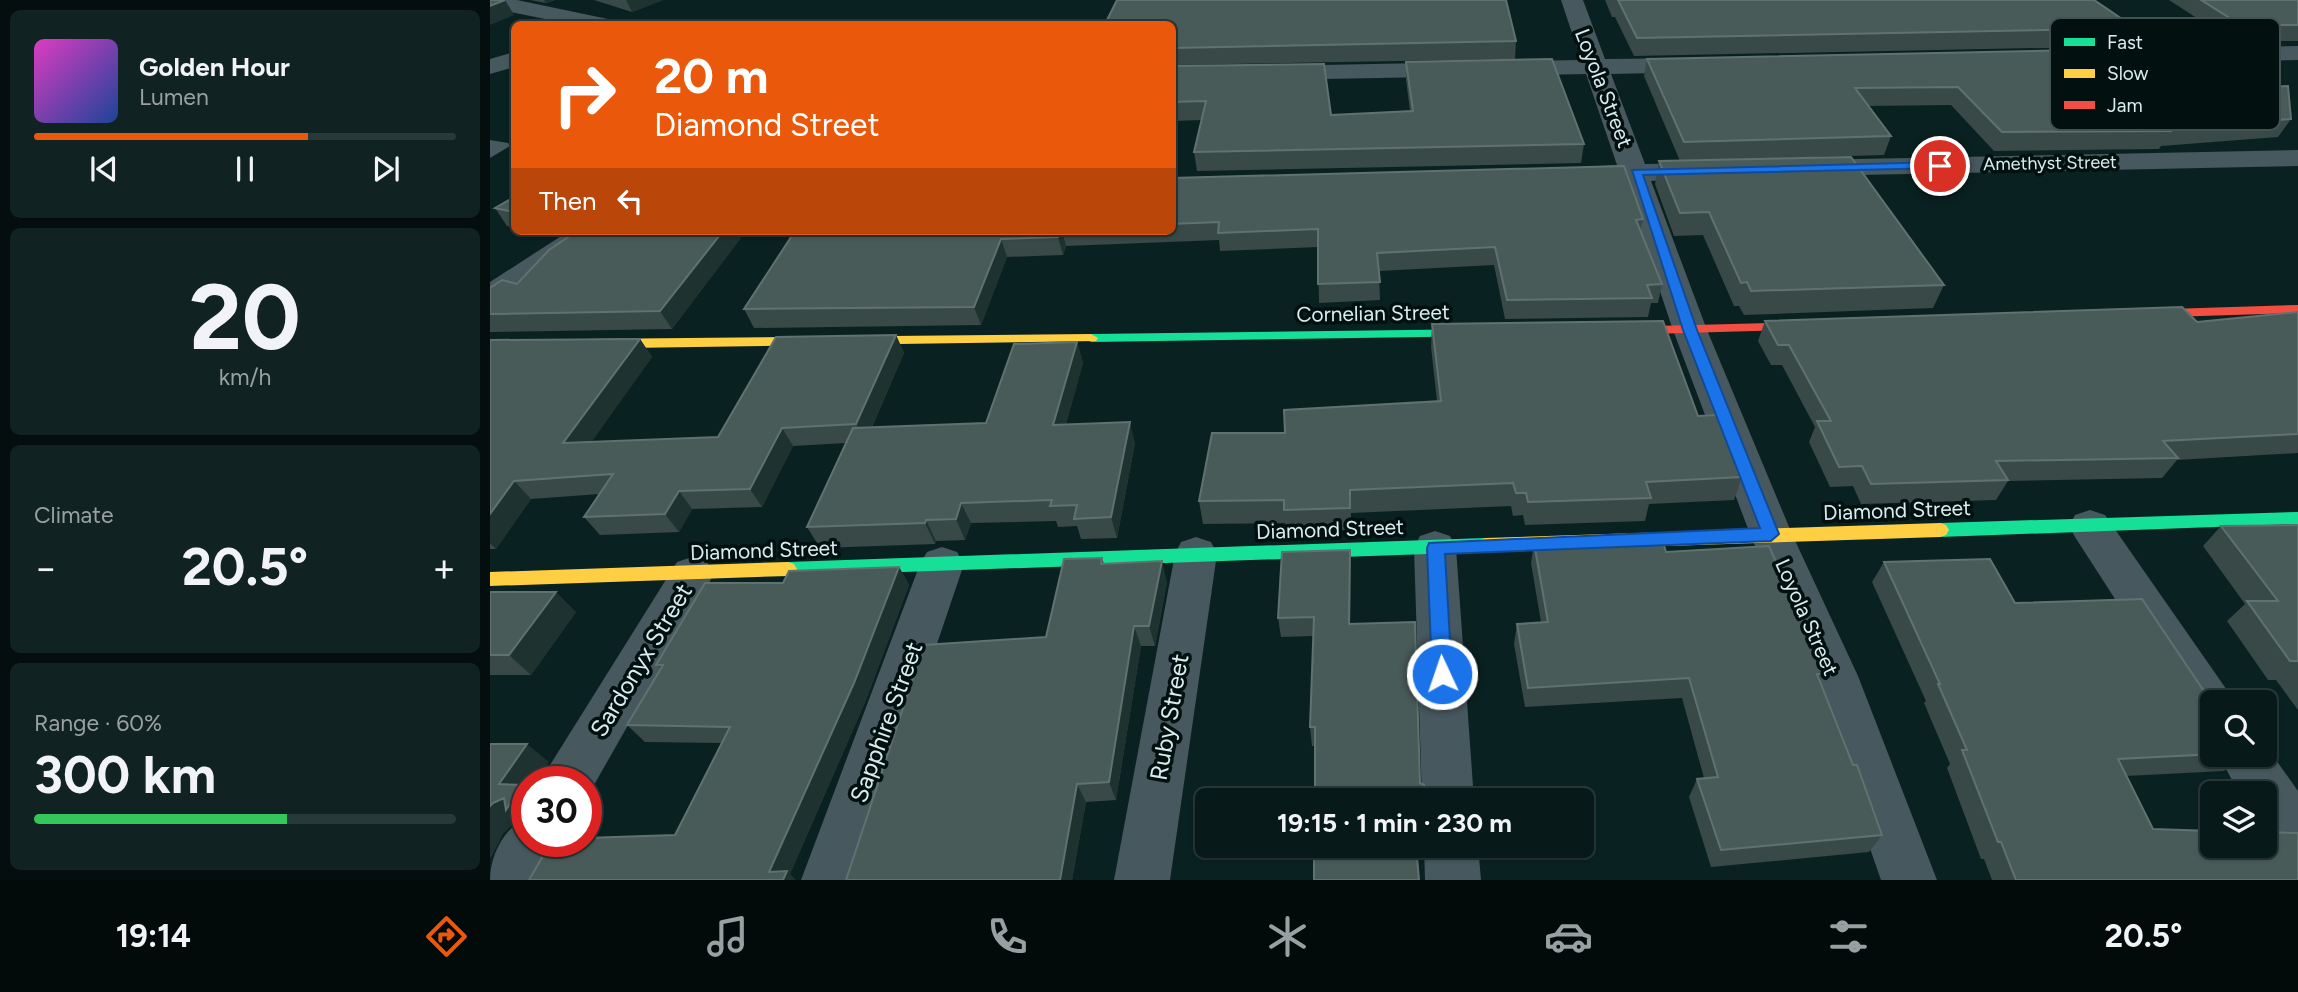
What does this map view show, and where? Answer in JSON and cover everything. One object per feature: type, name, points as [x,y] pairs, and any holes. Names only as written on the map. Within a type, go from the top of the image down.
[{"type":"street","name":"Loyola Street","points":[[1572,0],[1636,172],[1690,330],[1771,534],[1834,676],[1909,880]]},
{"type":"street","points":[[490,1],[586,21]]},
{"type":"street","points":[[2280,52],[2298,52]]},
{"type":"street","points":[[490,67],[511,60]]},
{"type":"street","points":[[1176,75],[1719,65]]},
{"type":"street","name":"Amethyst Street","points":[[1788,169],[2298,158]]},
{"type":"street","points":[[1541,174],[1733,170]]},
{"type":"street","points":[[490,297],[584,235]]},
{"type":"street","points":[[2118,315],[2298,309]]},
{"type":"street","points":[[1592,331],[1828,325]]},
{"type":"street","name":"Cornelian Street","points":[[490,345],[1509,332]]},
{"type":"street","name":"Diamond Street","points":[[490,579],[692,575],[1196,554],[2298,518]]},
{"type":"street","points":[[2090,526],[2200,690]]},
{"type":"street","points":[[1435,548],[1447,788]]},
{"type":"street","name":"Ruby Street","points":[[1142,880],[1196,554]]},
{"type":"street","name":"Sapphire Street","points":[[830,880],[942,564]]},
{"type":"street","name":"Sardonyx Street","points":[[578,766],[692,575]]},
{"type":"street","points":[[2252,767],[2298,837]]},
{"type":"street","points":[[510,880],[524,857]]},
{"type":"street","points":[[1451,858],[1452,880]]},
{"type":"lane","points":[[490,144],[503,146],[490,153]]},
{"type":"building","points":[[490,0],[505,0],[490,6]]},
{"type":"building","points":[[1117,0],[1506,0],[1516,41],[1176,48],[1176,21],[1106,21]]},
{"type":"building","points":[[1618,0],[2094,0],[2121,18],[2050,18],[2050,30],[1637,38]]},
{"type":"building","points":[[2201,0],[2298,0],[2298,25],[2280,25],[2280,18],[2230,18]]},
{"type":"building","points":[[2050,51],[2050,130],[2170,131],[2002,132],[1958,87],[1855,88],[1891,136],[1684,142],[1647,59]]},
{"type":"building","points":[[1552,59],[1584,144],[1194,152],[1206,101],[1176,102],[1176,66],[1324,64],[1331,115],[1413,111],[1406,62]]},
{"type":"building","points":[[2280,86],[2288,86],[2291,119],[2280,120]]},
{"type":"building","points":[[1851,157],[1944,285],[1751,291],[1747,282],[1741,283],[1709,212],[1680,213],[1659,161]]},
{"type":"building","points":[[1624,166],[1643,219],[1636,220],[1662,284],[1647,285],[1652,298],[1507,300],[1495,247],[1377,253],[1380,282],[1318,284],[1318,229],[1218,233],[1219,222],[1176,224],[1176,178]]},
{"type":"building","points":[[511,199],[511,211],[495,208]]},
{"type":"building","points":[[571,235],[720,235],[660,311],[490,314],[490,288],[502,280],[517,284],[549,250]]},
{"type":"building","points":[[792,235],[1059,235],[1001,239],[974,307],[744,309]]},
{"type":"building","points":[[2182,307],[2197,322],[2298,312],[2298,434],[2163,441],[2178,458],[1996,461],[2008,480],[1871,484],[1862,466],[1839,467],[1817,421],[1831,421],[1789,345],[1778,345],[1765,321]]},
{"type":"building","points":[[1663,321],[1698,416],[1718,415],[1742,477],[1646,482],[1651,498],[1528,502],[1526,493],[1516,493],[1513,483],[1350,490],[1350,508],[1284,510],[1284,500],[1199,501],[1212,433],[1285,433],[1284,410],[1441,401],[1432,324]]},
{"type":"building","points":[[896,335],[856,424],[782,428],[750,489],[679,491],[665,514],[584,517],[613,474],[514,481],[490,514],[490,340],[640,339],[563,443],[718,437],[776,337]]},
{"type":"building","points":[[1077,342],[1053,425],[1130,422],[1111,517],[1074,519],[1077,505],[1050,506],[1052,500],[961,503],[956,519],[926,520],[925,523],[807,527],[853,428],[986,423],[1014,344]]},
{"type":"building","points":[[2298,525],[2298,661],[2290,661],[2247,601],[2278,601],[2221,526]]},
{"type":"building","points":[[1662,539],[1666,552],[1769,546],[1818,657],[1824,674],[1817,674],[1853,765],[1857,765],[1882,835],[1721,850],[1697,779],[1718,777],[1689,678],[1528,688],[1517,624],[1548,622],[1534,543]]},
{"type":"building","points":[[1350,550],[1349,624],[1415,622],[1420,783],[1424,788],[1315,788],[1315,727],[1310,727],[1314,617],[1278,618],[1282,552]]},
{"type":"building","points":[[1102,558],[1101,564],[1162,561],[1149,626],[1134,626],[1109,782],[1077,784],[1060,880],[846,880],[924,645],[1046,637],[1064,559]]},
{"type":"building","points":[[1990,559],[2015,603],[2142,599],[2203,690],[2200,690],[2200,755],[2118,759],[2153,829],[2200,831],[2200,858],[2277,858],[2277,832],[2298,833],[2298,880],[2016,880],[1962,750],[1967,750],[1940,684],[1884,562]]},
{"type":"building","points":[[899,567],[854,683],[769,872],[787,871],[783,880],[529,880],[542,857],[602,857],[602,837],[675,835],[730,727],[627,725],[663,665],[656,665],[705,583],[783,583],[789,571]]},
{"type":"building","points":[[490,592],[556,592],[509,655],[490,655]]},
{"type":"building","points":[[490,744],[527,744],[499,784],[511,785],[511,802],[506,810],[504,798],[490,806]]},
{"type":"building","points":[[1314,858],[1417,858],[1419,880],[1314,880]]},
{"type":"traffic: fast","points":[[1091,338],[1485,333]]},
{"type":"traffic: fast","points":[[1940,530],[2298,518]]},
{"type":"traffic: fast","points":[[788,569],[1485,545]]},
{"type":"traffic: slow","points":[[490,345],[1091,338]]},
{"type":"traffic: slow","points":[[1485,545],[1940,530]]},
{"type":"traffic: slow","points":[[490,579],[788,569]]},
{"type":"traffic: jam","points":[[2137,314],[2298,309]]},
{"type":"traffic: jam","points":[[1616,331],[1814,326]]},
{"type":"route","points":[[1442,674],[1435,548],[1771,534],[1690,330],[1636,172],[1940,166]]}]
